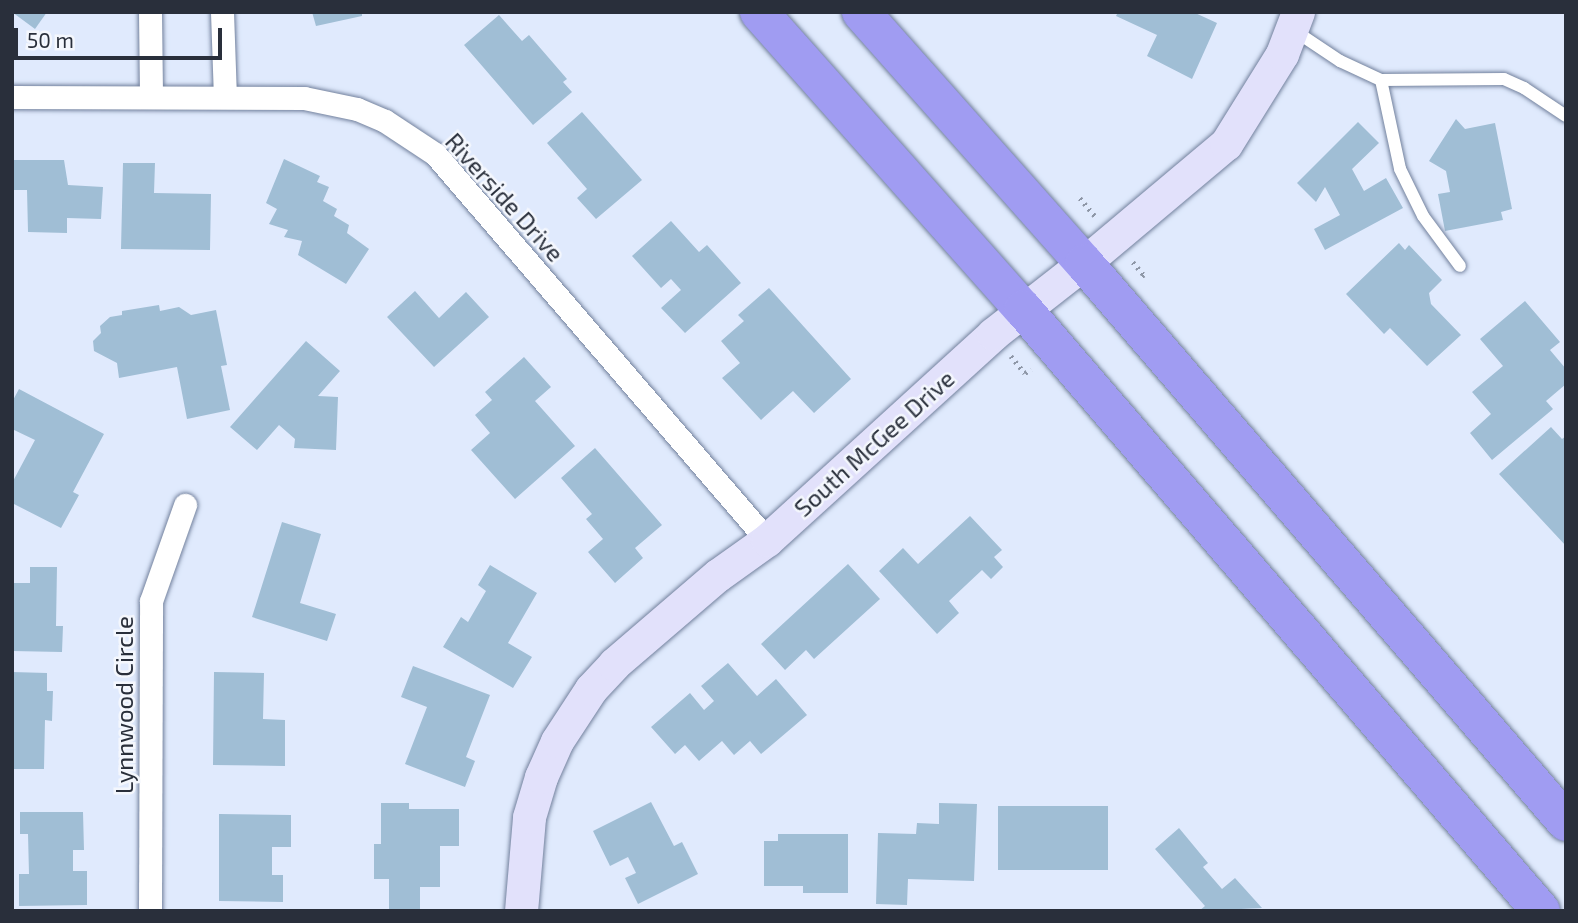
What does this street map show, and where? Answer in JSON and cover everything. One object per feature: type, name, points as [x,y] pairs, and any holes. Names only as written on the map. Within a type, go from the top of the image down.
[{"type":"highway","points":[[760,12],[1023,309],[1541,911]]},
{"type":"highway","points":[[861,12],[1084,263],[1566,822]]},
{"type":"street","points":[[150,12],[150,97]]},
{"type":"street","points":[[222,12],[225,96]]},
{"type":"street","name":"South McGee Drive","points":[[521,911],[529,817],[541,777],[573,716],[591,689],[614,664],[718,575],[767,541],[1023,309],[1084,263],[1226,144],[1282,54],[1295,21]]},
{"type":"street","name":"Riverside Drive","points":[[12,97],[225,96],[304,99],[358,109],[404,131],[435,154],[767,541]]},
{"type":"street","name":"Lynnwood Circle","points":[[150,911],[151,601],[185,505]]},
{"type":"lane","points":[[1295,21],[1340,61],[1381,80],[1504,79],[1524,88],[1566,116]]},
{"type":"lane","points":[[1381,80],[1400,169],[1423,216],[1460,266]]},
{"type":"path","points":[[1115,299],[1144,275]]},
{"type":"path","points":[[1025,373],[1056,347]]},
{"type":"building","points":[[12,12],[47,12],[35,29]]},
{"type":"building","points":[[312,12],[362,12],[362,16],[316,26]]},
{"type":"building","points":[[1118,12],[1193,12],[1217,23],[1192,79],[1147,56],[1157,35],[1116,16]]},
{"type":"building","points":[[499,15],[522,41],[529,35],[567,79],[563,82],[572,92],[533,125],[464,45]]},
{"type":"building","points":[[582,112],[642,180],[596,219],[577,198],[587,189],[547,143]]},
{"type":"building","points":[[1456,119],[1465,129],[1495,123],[1512,209],[1501,212],[1503,220],[1445,231],[1438,194],[1450,192],[1446,171],[1429,161]]},
{"type":"building","points":[[1358,122],[1379,143],[1352,169],[1364,191],[1386,178],[1403,208],[1325,250],[1314,229],[1340,215],[1325,187],[1316,202],[1297,183]]},
{"type":"building","points":[[284,159],[320,176],[317,182],[329,187],[323,201],[337,209],[334,216],[349,225],[347,233],[369,249],[346,284],[298,255],[302,241],[284,237],[288,230],[269,224],[277,209],[266,203]]},
{"type":"building","points":[[12,160],[64,160],[68,185],[103,187],[101,219],[67,218],[67,233],[28,232],[27,190],[12,190]]},
{"type":"building","points":[[123,163],[155,163],[154,193],[211,194],[210,250],[121,249]]},
{"type":"building","points":[[671,221],[699,252],[707,245],[741,283],[685,333],[661,308],[681,290],[671,279],[661,288],[632,256]]},
{"type":"building","points":[[1399,243],[1405,250],[1409,245],[1442,280],[1429,293],[1431,304],[1461,335],[1427,366],[1390,328],[1384,334],[1346,294]]},
{"type":"building","points":[[769,288],[851,379],[814,413],[793,391],[761,420],[722,378],[740,363],[721,341],[744,321],[738,315]]},
{"type":"building","points":[[415,291],[439,318],[466,292],[489,317],[434,367],[387,317]]},
{"type":"building","points":[[1525,301],[1560,342],[1550,350],[1566,369],[1566,384],[1546,401],[1553,409],[1492,460],[1470,433],[1491,414],[1472,392],[1503,366],[1480,339]]},
{"type":"building","points":[[159,305],[160,311],[179,307],[191,315],[216,310],[227,365],[221,366],[230,410],[187,419],[177,367],[119,378],[117,363],[94,351],[93,341],[101,333],[100,326],[110,317],[122,315],[122,311]]},
{"type":"building","points":[[306,341],[340,371],[318,396],[338,397],[336,450],[294,448],[295,439],[279,425],[257,450],[230,427]]},
{"type":"building","points":[[524,357],[551,387],[535,401],[575,446],[515,499],[471,450],[490,433],[475,415],[492,400],[485,392]]},
{"type":"building","points":[[19,389],[104,434],[73,492],[79,495],[61,528],[12,503],[12,483],[35,440],[12,429],[12,402]]},
{"type":"building","points":[[1551,427],[1562,439],[1566,436],[1566,546],[1499,474]]},
{"type":"building","points":[[595,448],[662,525],[635,548],[643,558],[615,583],[588,552],[603,539],[586,519],[592,514],[561,478]]},
{"type":"building","points":[[970,516],[1002,550],[994,557],[1003,567],[991,579],[982,570],[949,601],[959,613],[937,634],[879,571],[903,548],[918,564]]},
{"type":"building","points":[[282,522],[321,534],[300,603],[336,614],[327,641],[252,617]]},
{"type":"building","points":[[848,564],[880,599],[814,659],[806,650],[785,670],[761,644]]},
{"type":"building","points":[[490,565],[537,593],[508,643],[532,657],[513,688],[443,647],[461,617],[468,622],[486,591],[478,585]]},
{"type":"building","points":[[30,567],[57,567],[56,626],[63,626],[62,652],[12,651],[12,583],[30,583]]},
{"type":"building","points":[[728,663],[757,696],[776,679],[807,715],[761,754],[750,741],[734,755],[722,741],[699,761],[685,745],[675,754],[651,727],[690,693],[704,710],[714,701],[701,686]]},
{"type":"building","points":[[413,666],[490,695],[466,757],[475,761],[465,787],[405,764],[427,707],[401,697]]},
{"type":"building","points":[[12,672],[47,673],[47,691],[53,691],[52,721],[45,720],[44,769],[12,769]]},
{"type":"building","points":[[214,672],[264,673],[263,719],[285,720],[285,766],[213,765]]},
{"type":"building","points":[[651,802],[674,846],[682,842],[698,874],[638,904],[625,878],[636,873],[628,857],[610,866],[593,831]]},
{"type":"building","points":[[381,803],[409,803],[409,809],[459,809],[459,846],[440,846],[440,887],[420,887],[420,909],[389,909],[389,879],[374,879],[374,844],[381,844]]},
{"type":"building","points":[[939,803],[977,804],[974,881],[908,879],[907,905],[876,904],[878,833],[916,834],[917,823],[939,824]]},
{"type":"building","points":[[998,806],[1108,806],[1108,870],[998,870]]},
{"type":"building","points":[[20,812],[83,812],[84,850],[73,850],[73,871],[87,871],[87,905],[19,906],[19,874],[29,874],[28,834],[20,834]]},
{"type":"building","points":[[219,814],[291,815],[291,847],[272,847],[272,875],[283,875],[283,902],[219,901]]},
{"type":"building","points":[[1179,828],[1208,863],[1203,867],[1222,889],[1235,878],[1262,908],[1199,911],[1205,906],[1155,849]]},
{"type":"building","points":[[778,834],[848,834],[848,893],[803,893],[803,886],[764,886],[764,841],[778,841]]}]
